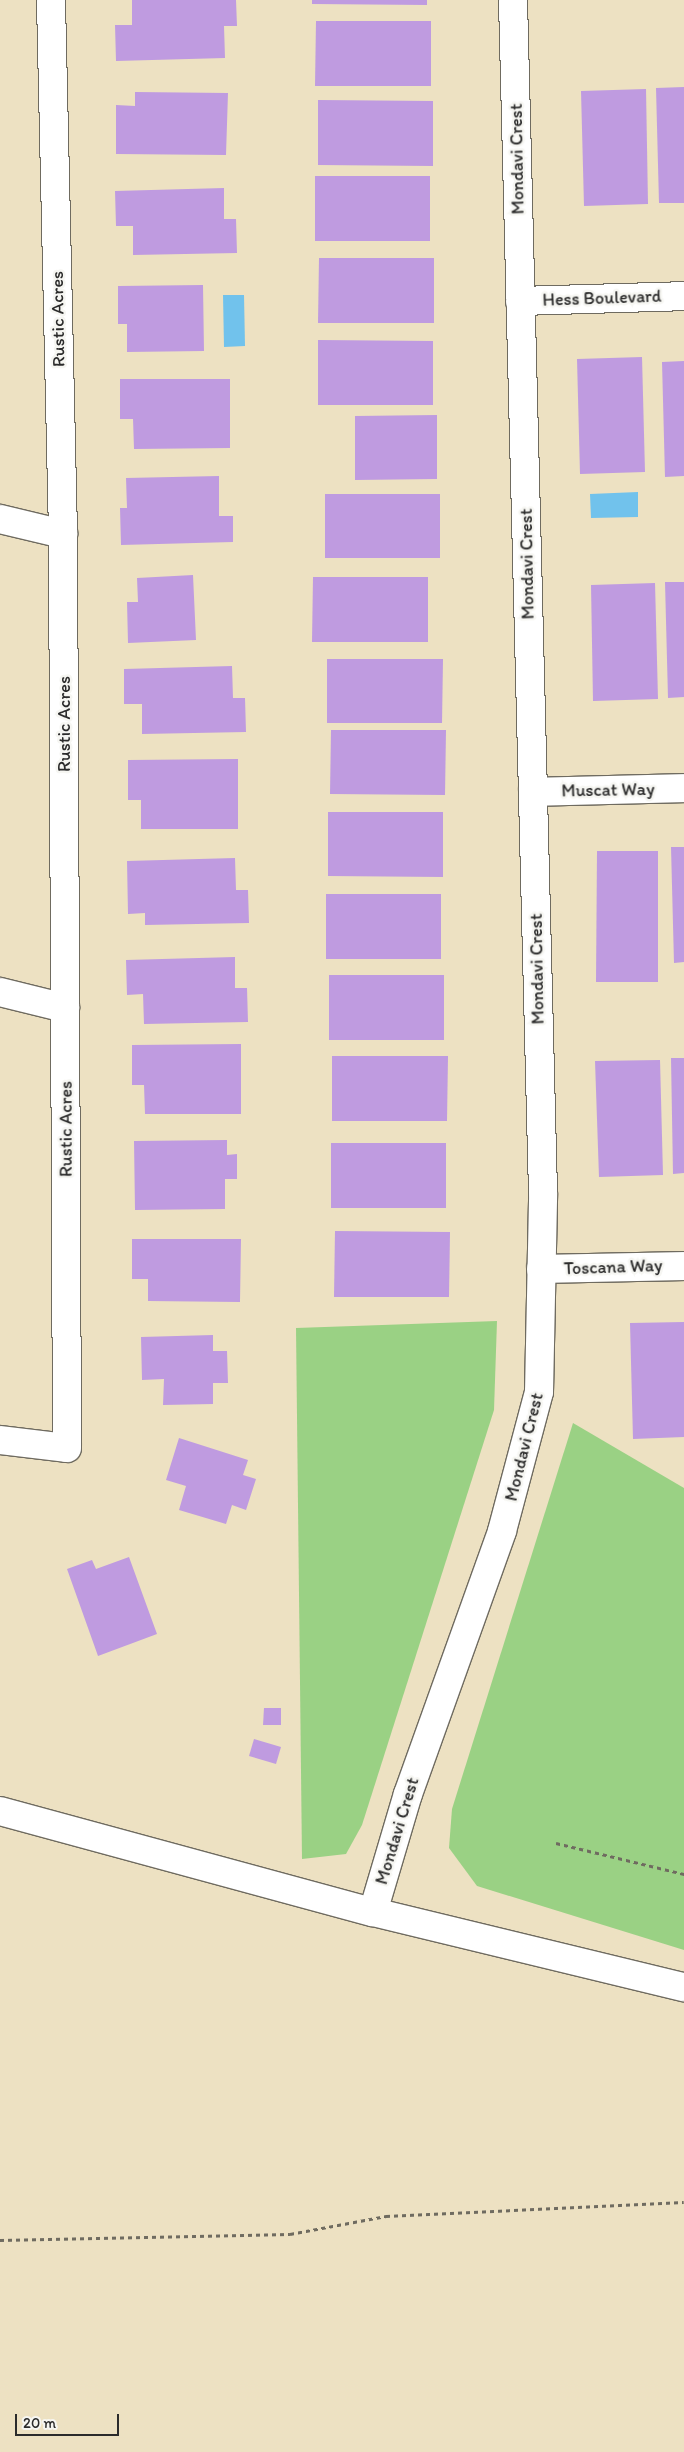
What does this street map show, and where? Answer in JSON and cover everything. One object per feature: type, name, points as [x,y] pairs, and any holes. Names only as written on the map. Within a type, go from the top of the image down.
[{"type":"street","name":"Rustic Acres","points":[[0,1440],[68,1448],[63,534],[51,0]]},
{"type":"street","name":"Mondavi Crest","points":[[373,1912],[408,1794],[502,1531],[536,1402],[541,1269],[533,792],[513,0]]},
{"type":"street","name":"Hess Boulevard","points":[[520,301],[684,296]]},
{"type":"street","points":[[0,519],[63,534]]},
{"type":"street","name":"Muscat Way","points":[[533,792],[684,788]]},
{"type":"street","points":[[0,992],[65,1008]]},
{"type":"street","name":"Toscana Way","points":[[541,1269],[684,1266]]},
{"type":"street","points":[[0,1811],[373,1912],[684,1987]]},
{"type":"path","points":[[556,1843],[684,1874]]},
{"type":"path","points":[[0,2240],[290,2234],[386,2216],[684,2202]]},
{"type":"green space","points":[[497,1321],[494,1410],[362,1825],[346,1854],[302,1859],[296,1328]]},
{"type":"green space","points":[[573,1423],[684,1488],[684,1950],[477,1886],[449,1848],[452,1809]]},
{"type":"water","points":[[223,295],[244,295],[245,346],[224,347]]},
{"type":"water","points":[[638,492],[638,517],[591,518],[590,494]]},
{"type":"building","points":[[132,0],[236,0],[237,26],[224,26],[225,58],[116,61],[115,25],[132,25]]},
{"type":"building","points":[[312,0],[427,0],[427,5],[312,4]]},
{"type":"building","points":[[316,21],[431,21],[431,86],[315,86]]},
{"type":"building","points":[[684,87],[684,203],[659,203],[656,88]]},
{"type":"building","points":[[646,89],[648,204],[584,206],[581,91]]},
{"type":"building","points":[[135,92],[228,93],[226,155],[116,154],[116,105],[135,106]]},
{"type":"building","points":[[318,100],[433,101],[433,166],[318,165]]},
{"type":"building","points":[[315,176],[430,176],[430,241],[315,241]]},
{"type":"building","points":[[224,188],[224,219],[236,219],[237,253],[133,255],[133,226],[116,226],[115,191]]},
{"type":"building","points":[[319,258],[434,258],[434,323],[318,323]]},
{"type":"building","points":[[203,285],[204,351],[127,352],[127,324],[118,324],[118,286]]},
{"type":"building","points":[[318,340],[433,341],[433,405],[318,405]]},
{"type":"building","points":[[642,357],[645,472],[580,474],[577,359]]},
{"type":"building","points":[[684,361],[684,476],[665,477],[662,362]]},
{"type":"building","points":[[120,379],[230,379],[230,448],[134,449],[133,419],[120,419]]},
{"type":"building","points":[[437,415],[437,479],[355,480],[355,416]]},
{"type":"building","points":[[219,476],[219,516],[233,516],[233,542],[121,545],[120,508],[127,508],[126,478]]},
{"type":"building","points":[[325,494],[440,494],[440,558],[325,558]]},
{"type":"building","points":[[193,575],[196,640],[128,643],[127,602],[138,602],[137,578]]},
{"type":"building","points":[[313,577],[428,577],[428,642],[312,642]]},
{"type":"building","points":[[665,582],[684,582],[684,697],[668,698]]},
{"type":"building","points":[[655,583],[658,699],[593,701],[591,585]]},
{"type":"building","points":[[327,659],[443,659],[442,723],[327,723]]},
{"type":"building","points":[[232,666],[233,698],[245,698],[246,732],[142,734],[142,704],[124,704],[124,669]]},
{"type":"building","points":[[331,730],[446,730],[445,795],[330,794]]},
{"type":"building","points":[[238,759],[238,829],[141,829],[141,800],[128,800],[128,760]]},
{"type":"building","points":[[328,812],[443,812],[443,877],[328,876]]},
{"type":"building","points":[[671,847],[684,847],[684,962],[674,963]]},
{"type":"building","points":[[597,851],[658,851],[658,982],[596,982]]},
{"type":"building","points":[[235,858],[236,890],[248,890],[249,923],[145,925],[145,913],[128,914],[127,861]]},
{"type":"building","points":[[326,894],[441,894],[441,959],[326,959]]},
{"type":"building","points":[[235,957],[235,988],[247,988],[248,1022],[144,1024],[143,994],[127,995],[126,960]]},
{"type":"building","points":[[329,975],[444,975],[444,1040],[329,1040]]},
{"type":"building","points":[[241,1044],[241,1114],[145,1114],[144,1085],[132,1085],[132,1045]]},
{"type":"building","points":[[332,1056],[448,1056],[447,1121],[332,1121]]},
{"type":"building","points":[[671,1058],[684,1058],[684,1173],[673,1174]]},
{"type":"building","points":[[660,1060],[663,1175],[599,1177],[595,1061]]},
{"type":"building","points":[[227,1140],[227,1155],[237,1154],[237,1179],[225,1179],[225,1209],[135,1210],[134,1141]]},
{"type":"building","points":[[331,1143],[446,1143],[446,1208],[331,1208]]},
{"type":"building","points":[[335,1231],[450,1232],[449,1297],[334,1297]]},
{"type":"building","points":[[132,1239],[241,1239],[240,1302],[148,1301],[148,1279],[132,1279]]},
{"type":"building","points":[[684,1322],[684,1437],[633,1439],[630,1323]]},
{"type":"building","points":[[213,1335],[213,1351],[227,1351],[228,1383],[213,1383],[213,1404],[163,1405],[164,1379],[142,1380],[141,1337]]},
{"type":"building","points":[[179,1438],[248,1460],[243,1475],[256,1479],[246,1510],[232,1505],[226,1524],[179,1510],[186,1486],[166,1480]]},
{"type":"building","points":[[129,1557],[157,1634],[98,1656],[67,1569],[92,1560],[96,1569]]},
{"type":"building","points":[[264,1708],[281,1708],[281,1725],[263,1725]]},
{"type":"building","points":[[254,1739],[281,1747],[276,1764],[249,1756]]}]
